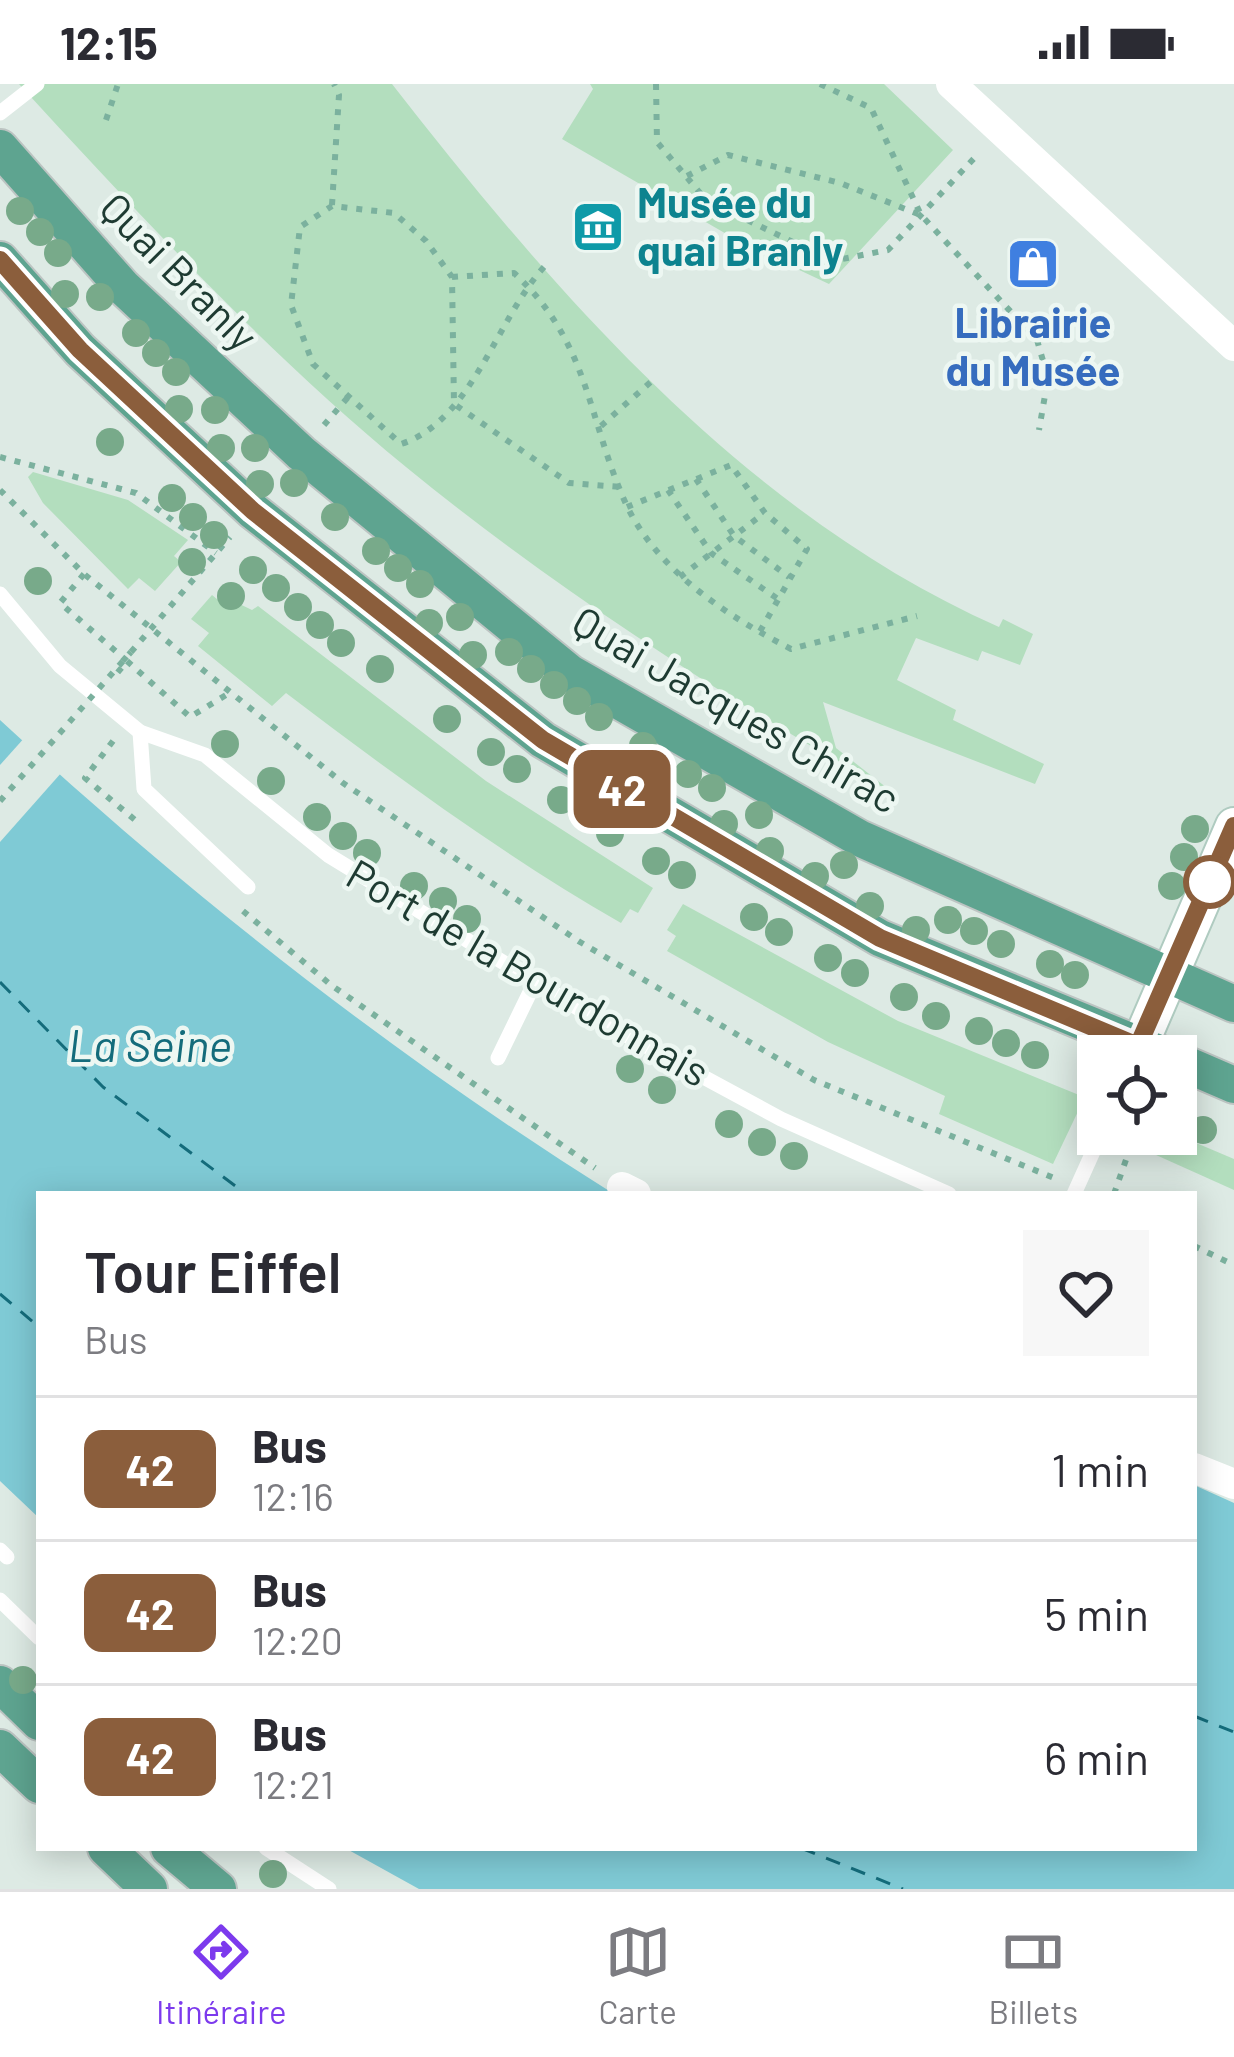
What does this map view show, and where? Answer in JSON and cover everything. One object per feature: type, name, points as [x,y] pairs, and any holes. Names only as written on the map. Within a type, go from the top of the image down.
[{"type":"main road","name":"Quai Branly","points":[[0,148],[123,287],[311,441]]},
{"type":"main road","points":[[0,260],[241,524],[543,740],[714,846],[880,938],[1104,1035]]},
{"type":"main road","name":"Quai Jacques Chirac","points":[[311,441],[571,673],[859,838],[1234,1004]]},
{"type":"main road","points":[[1151,1035],[1168,977],[1234,826]]},
{"type":"main road","points":[[1197,1069],[1234,1084]]},
{"type":"main road","points":[[0,1684],[36,1719]]},
{"type":"main road","points":[[0,1748],[36,1782]]},
{"type":"main road","points":[[109,1851],[149,1889]]},
{"type":"main road","points":[[173,1851],[218,1889]]},
{"type":"street","points":[[951,84],[1234,346]]},
{"type":"street","points":[[1197,1469],[1234,1484]]},
{"type":"lane","points":[[0,113],[37,84]]},
{"type":"lane","name":"Port de la Bourdonnais","points":[[0,594],[60,666],[134,727],[205,755],[328,856],[535,984],[781,1119],[942,1191]]},
{"type":"lane","points":[[134,727],[144,789],[248,887]]},
{"type":"lane","points":[[498,1058],[535,984]]},
{"type":"lane","points":[[1075,1191],[1092,1155]]},
{"type":"lane","points":[[0,1600],[36,1635]]},
{"type":"lane","points":[[271,1851],[329,1889]]},
{"type":"path","points":[[106,120],[118,84]]},
{"type":"path","points":[[332,206],[339,95],[334,84]]},
{"type":"path","points":[[656,84],[657,142],[706,200],[832,261],[888,250],[1000,131]]},
{"type":"path","points":[[820,84],[871,108],[921,215],[1037,340],[1048,378],[1039,430]]},
{"type":"path","points":[[686,176],[728,155],[840,183],[921,215]]},
{"type":"path","points":[[454,404],[452,277],[426,241],[394,213],[332,206],[299,227],[291,305],[313,364],[401,444],[428,435],[454,404],[527,286],[544,267]]},
{"type":"path","points":[[786,264],[804,248]]},
{"type":"path","points":[[452,277],[514,273],[527,286],[576,353],[627,506],[680,577],[759,633],[791,649],[917,616]]},
{"type":"path","points":[[601,426],[654,379]]},
{"type":"path","points":[[311,441],[349,396]]},
{"type":"path","points":[[454,404],[569,483],[621,488]]},
{"type":"path","points":[[0,457],[136,493],[216,554]]},
{"type":"path","points":[[627,506],[730,465],[765,513],[807,549],[759,633]]},
{"type":"path","points":[[697,479],[734,536],[789,577]]},
{"type":"path","points":[[0,490],[84,574],[343,783],[580,942],[814,1080],[1057,1179]]},
{"type":"path","points":[[668,490],[711,553],[778,599]]},
{"type":"path","points":[[680,577],[765,513]]},
{"type":"path","points":[[0,801],[241,524]]},
{"type":"path","points":[[84,574],[60,603],[190,717],[231,692]]},
{"type":"path","points":[[117,673],[127,662]]},
{"type":"path","points":[[134,727],[86,778],[156,837]]},
{"type":"path","points":[[226,896],[331,985],[629,1190]]},
{"type":"path","points":[[1115,1191],[1128,1155]]},
{"type":"path","points":[[1197,1247],[1234,1264]]},
{"type":"green space","points":[[19,84],[392,84],[590,320],[740,462],[821,525],[908,580],[999,627],[1003,619],[1033,634],[1020,665],[982,651],[978,661],[916,638],[897,680],[956,710],[953,720],[1044,764],[1035,784],[823,702],[836,748],[896,795],[706,682],[583,600],[406,467],[303,377],[158,233]]},
{"type":"green space","points":[[590,84],[884,84],[953,150],[829,284],[742,243],[562,139],[593,89]]},
{"type":"green space","points":[[33,472],[128,500],[188,540],[174,556],[181,562],[155,591],[139,578],[128,589],[43,503],[28,477]]},
{"type":"green space","points":[[212,595],[223,604],[229,599],[252,610],[258,606],[486,781],[653,888],[638,913],[630,909],[621,923],[577,897],[450,813],[286,693],[272,706],[198,646],[209,633],[191,619]]},
{"type":"green space","points":[[683,904],[898,1021],[1077,1094],[1077,1114],[1053,1164],[939,1114],[945,1096],[828,1042],[667,951],[676,936],[667,930]]},
{"type":"green space","points":[[1197,1143],[1234,1159],[1234,1190],[1156,1155],[1197,1155]]},
{"type":"water","name":"La Seine","points":[[0,720],[145,849],[296,971],[452,1087],[609,1191],[36,1191],[36,1515],[0,1481]]},
{"type":"water","points":[[1197,1486],[1234,1503],[1234,1889],[419,1889],[350,1851],[1197,1851]]},
{"type":"pier","points":[[26,736],[62,772],[0,842],[0,765]]},
{"type":"ferry route","points":[[0,982],[103,1087],[242,1191]]},
{"type":"ferry route","points":[[0,1294],[36,1324]]},
{"type":"ferry route","points":[[1197,1717],[1234,1732]]},
{"type":"ferry route","points":[[808,1851],[903,1889]]},
{"type":"bus line","name":"42","points":[[0,260],[80,350],[253,511],[543,740],[714,846],[880,938],[1138,1046],[1234,826]]},
{"type":"place","name":"Musée du quai Branly","points":[[598,227]]},
{"type":"place","name":"Librairie du Musée","points":[[1033,264]]}]
